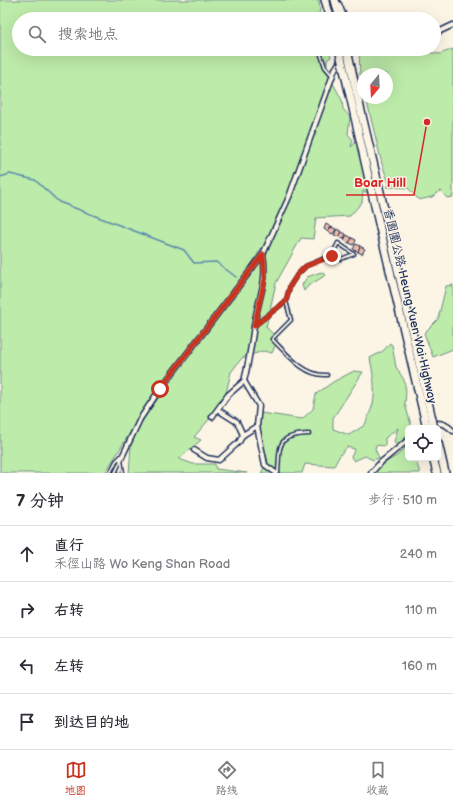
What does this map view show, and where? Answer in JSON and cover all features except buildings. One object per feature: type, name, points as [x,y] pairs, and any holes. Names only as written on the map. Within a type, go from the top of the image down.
[{"type":"highway","points":[[325,0],[329,12]]},
{"type":"highway","points":[[336,0],[339,12]]},
{"type":"highway","name":"香園圍公路 Heung Yuen Wai Highway","points":[[341,56],[353,91]]},
{"type":"highway","name":"香園圍公路 Heung Yuen Wai Highway","points":[[348,56],[353,91],[426,425]]},
{"type":"highway","name":"香園圍公路 Heung Yuen Wai Highway","points":[[384,227],[433,425]]},
{"type":"highway","points":[[441,456],[445,473]]},
{"type":"highway","points":[[434,461],[436,473]]},
{"type":"street","points":[[336,0],[342,12]]},
{"type":"street","points":[[441,31],[453,25]]},
{"type":"street","points":[[121,459],[140,419],[160,389],[263,254],[289,197],[333,76],[343,56]]},
{"type":"street","points":[[212,417],[228,395],[244,381],[251,356],[254,326],[265,279],[263,254]]},
{"type":"street","points":[[244,381],[259,406],[257,426],[265,465],[277,473]]},
{"type":"street","points":[[218,410],[237,422],[243,435]]},
{"type":"street","points":[[430,425],[436,422],[453,431]]},
{"type":"street","points":[[194,450],[207,458],[219,460],[239,442],[243,435],[257,426]]},
{"type":"street","points":[[371,473],[380,463],[405,442]]},
{"type":"lane","points":[[321,56],[325,67],[333,76]]},
{"type":"lane","points":[[328,376],[320,376],[310,372],[296,363],[272,339],[290,320],[286,301],[290,286],[297,275],[306,266],[332,255],[338,243],[354,254],[341,259],[332,255]]},
{"type":"lane","points":[[254,326],[286,301]]},
{"type":"lane","points":[[277,473],[280,446],[283,440],[288,437],[309,434]]},
{"type":"lane","points":[[110,473],[116,460],[123,454]]},
{"type":"lane","points":[[119,473],[121,459]]},
{"type":"lane","points":[[115,473],[121,459]]},
{"type":"lane","points":[[121,467],[123,473]]},
{"type":"green space","points":[[0,0],[319,0],[320,12],[12,12],[12,56],[331,56],[327,60],[327,72],[342,100],[343,109],[350,117],[348,134],[353,140],[351,147],[357,141],[370,194],[363,191],[362,202],[350,216],[316,218],[313,239],[301,238],[276,283],[266,327],[278,339],[272,353],[263,351],[242,358],[231,372],[224,402],[194,437],[201,440],[179,459],[193,464],[215,464],[216,469],[247,473],[129,473],[131,445],[140,425],[148,412],[248,278],[263,254],[262,247],[250,267],[154,394],[105,473],[0,473]]},
{"type":"green space","points":[[453,49],[453,197],[447,198],[440,191],[432,197],[419,200],[408,188],[387,187],[389,184],[382,164],[367,104],[393,104],[393,68],[360,68],[359,56],[441,56],[441,54]]},
{"type":"green space","points":[[321,272],[326,275],[308,286],[304,291],[302,285],[307,277]]},
{"type":"green space","points":[[453,285],[453,349],[433,357],[424,333],[438,319],[446,286]]},
{"type":"green space","points":[[390,343],[392,345],[396,367],[404,380],[406,391],[405,404],[411,425],[405,425],[404,444],[397,446],[394,442],[398,428],[385,438],[385,446],[376,445],[375,449],[379,458],[373,460],[365,456],[354,461],[351,457],[355,449],[347,447],[340,455],[334,466],[305,464],[302,473],[261,473],[268,462],[258,421],[261,413],[302,419],[313,409],[316,394],[333,382],[354,371],[363,372],[333,418],[333,429],[349,435],[365,425],[374,398],[370,358],[383,351]]},
{"type":"green space","points":[[405,448],[405,461],[416,461],[420,473],[368,473],[398,455]]},
{"type":"waterway","points":[[0,177],[10,174],[35,180],[59,202],[184,250],[194,263],[216,262],[236,277]]},
{"type":"place","name":"Boar Hill","points":[[427,122]]},
{"type":"route","points":[[160,389],[263,254],[265,279],[254,326],[286,301],[290,286],[297,275],[306,266],[332,256]]}]
